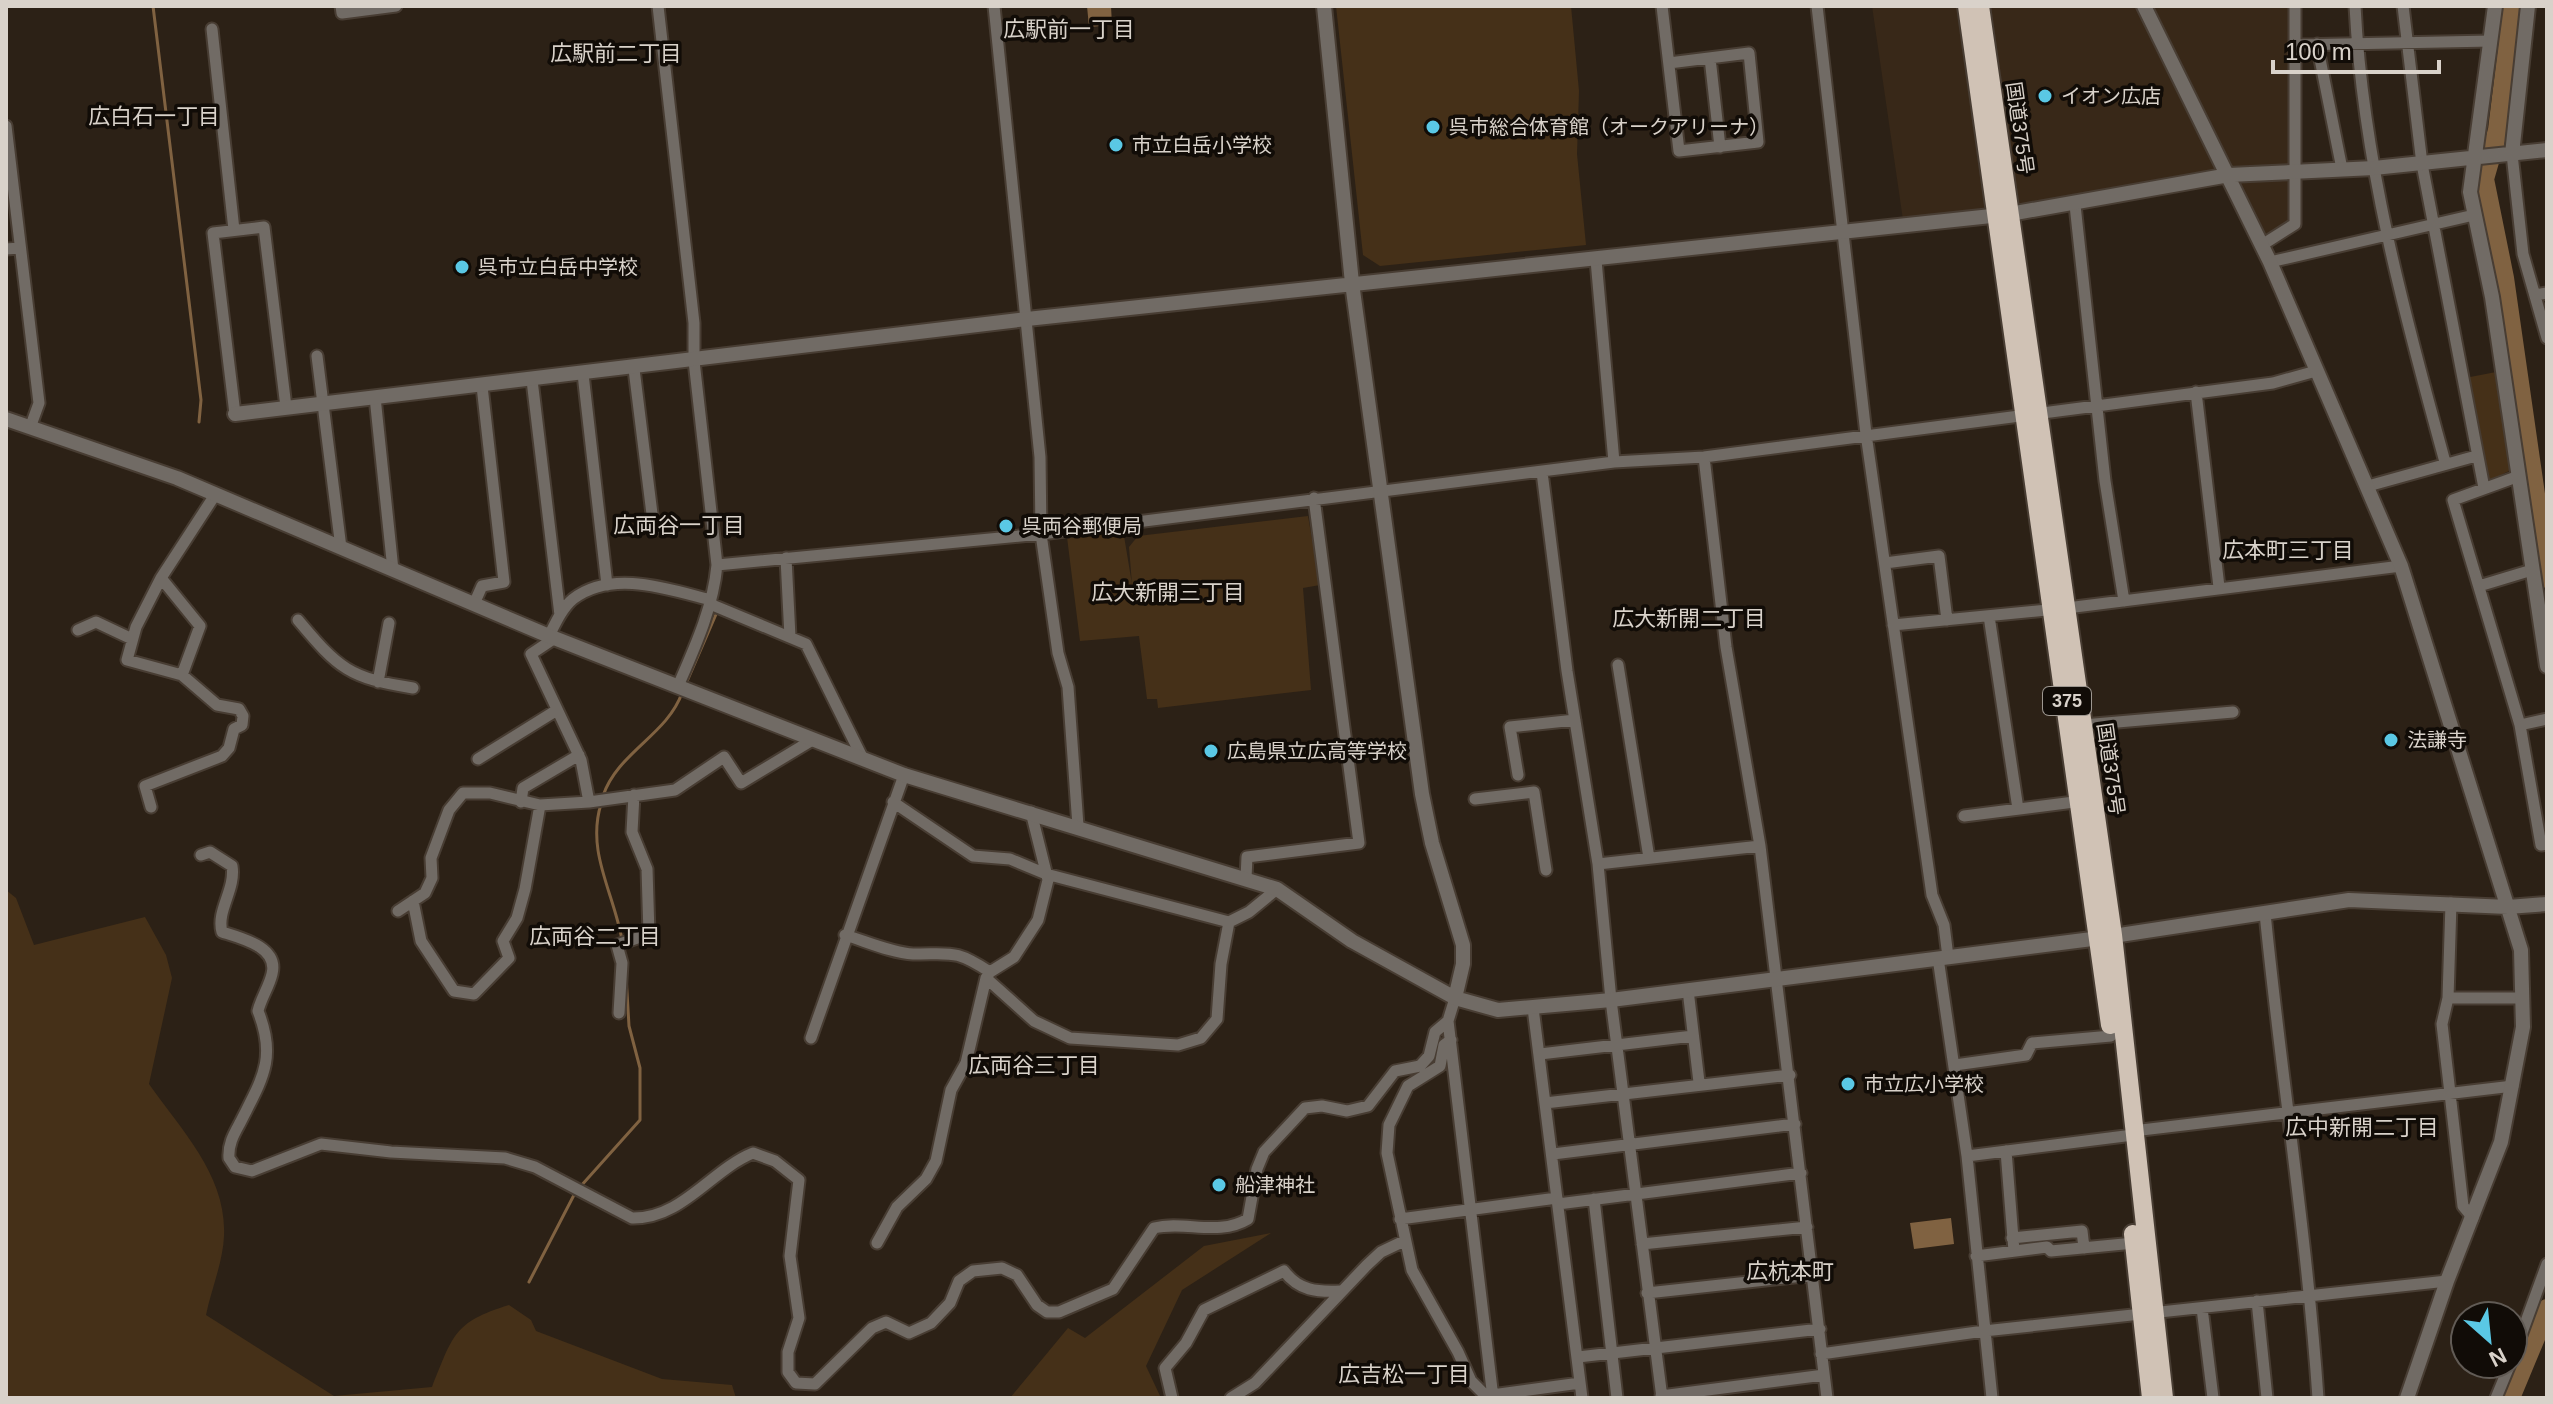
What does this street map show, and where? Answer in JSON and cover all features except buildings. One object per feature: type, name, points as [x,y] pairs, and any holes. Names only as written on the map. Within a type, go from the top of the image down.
[{"type":"highway","name":"国道375号","points":[[1967,6],[2004,215]]},
{"type":"highway","name":"国道375号","points":[[1980,6],[2004,215],[2106,936],[2148,1315],[2151,1398]]},
{"type":"highway","name":"国道375号","points":[[2060,608],[2083,725],[2087,800]]},
{"type":"highway","name":"国道375号","points":[[2106,936],[2111,1036],[2130,1134],[2134,1243],[2164,1398]]},
{"type":"street","points":[[341,6],[342,13],[396,6]]},
{"type":"street","points":[[658,6],[694,323],[694,361],[717,565],[710,602],[678,686]]},
{"type":"street","points":[[994,6],[1040,457],[1041,534],[1058,653],[1068,687],[1078,826]]},
{"type":"street","points":[[1324,6],[1352,283],[1425,806],[1432,843],[1457,915],[1463,945],[1463,964],[1448,1021],[1494,1397]]},
{"type":"street","points":[[1662,6],[1679,151],[1758,142],[1749,53],[1669,63]]},
{"type":"street","points":[[1817,6],[1866,434],[1932,895],[1944,925],[1943,958],[1992,1398]]},
{"type":"street","points":[[2144,6],[2270,262],[2401,566],[2521,950],[2523,1027],[2501,1142],[2447,1281],[2407,1398]]},
{"type":"street","points":[[2262,245],[2295,224],[2295,6]]},
{"type":"street","points":[[2355,6],[2357,42],[2385,235],[2445,462]]},
{"type":"street","points":[[2403,6],[2405,41],[2432,224],[2484,488]]},
{"type":"street","points":[[2495,6],[2478,158],[2470,192],[2492,297],[2547,666]]},
{"type":"street","points":[[2528,6],[2506,154],[2519,230],[2541,294],[2547,338]]},
{"type":"street","points":[[212,29],[234,230]]},
{"type":"street","points":[[2294,45],[2491,41]]},
{"type":"street","points":[[2317,44],[2342,169]]},
{"type":"street","points":[[1710,58],[1720,147]]},
{"type":"street","points":[[6,126],[39,403],[30,428]]},
{"type":"street","points":[[286,407],[264,227],[213,233],[235,414],[634,369],[1027,319],[2004,215],[2075,205],[2229,175],[2374,168],[2547,150]]},
{"type":"street","points":[[2075,205],[2105,481],[2124,601]]},
{"type":"street","points":[[2270,262],[2474,215]]},
{"type":"street","points":[[6,249],[20,248]]},
{"type":"street","points":[[1596,260],[1614,462]]},
{"type":"street","points":[[317,356],[341,548]]},
{"type":"street","points":[[634,369],[654,530]]},
{"type":"street","points":[[717,565],[1041,534],[1614,462],[1704,457],[2273,383],[2316,371]]},
{"type":"street","points":[[583,374],[607,585]]},
{"type":"street","points":[[532,380],[560,615]]},
{"type":"street","points":[[474,604],[482,586],[504,582],[482,386]]},
{"type":"street","points":[[2196,392],[2219,587]]},
{"type":"street","points":[[375,397],[393,570]]},
{"type":"street","points":[[6,419],[215,495],[552,637],[904,775],[1277,889],[1352,941],[1455,998],[1498,1010],[1611,1000],[1943,958],[2349,900],[2508,907],[2547,904]]},
{"type":"street","points":[[2368,486],[2445,462],[2476,456]]},
{"type":"street","points":[[1704,457],[1726,647],[1760,846],[1790,1075],[1827,1398]]},
{"type":"street","points":[[1542,472],[1575,720],[1598,864],[1616,1044],[1662,1397],[1824,1375]]},
{"type":"street","points":[[2519,476],[2453,500],[2520,725],[2541,845],[2547,844]]},
{"type":"street","points":[[151,807],[145,786],[222,756],[229,748],[234,729],[242,725],[243,716],[239,709],[217,705],[182,675],[127,660],[132,639],[161,578],[215,495]]},
{"type":"street","points":[[1246,878],[1247,857],[1359,843],[1314,498]]},
{"type":"street","points":[[1885,563],[1939,556],[1947,620]]},
{"type":"street","points":[[786,558],[790,637]]},
{"type":"street","points":[[1893,625],[2124,601],[2401,566]]},
{"type":"street","points":[[2479,586],[2532,570]]},
{"type":"street","points":[[161,578],[200,626],[182,675]]},
{"type":"street","points":[[589,802],[579,755],[531,654],[552,637],[560,615],[571,600],[607,585],[648,584],[710,602],[806,644],[863,759]]},
{"type":"street","points":[[1989,616],[2018,809]]},
{"type":"street","points":[[298,620],[358,677],[413,688]]},
{"type":"street","points":[[78,630],[96,622],[132,639]]},
{"type":"street","points":[[378,682],[389,623]]},
{"type":"street","points":[[1618,665],[1649,858]]},
{"type":"street","points":[[478,759],[557,710]]},
{"type":"street","points":[[2083,725],[2233,712]]},
{"type":"street","points":[[2520,725],[2547,719]]},
{"type":"street","points":[[1518,775],[1510,727],[1575,720]]},
{"type":"street","points":[[398,911],[425,893],[432,878],[431,858],[436,843],[449,810],[463,793],[490,793],[540,805],[589,802],[675,790],[724,757],[741,783],[814,739]]},
{"type":"street","points":[[521,802],[523,788],[579,755]]},
{"type":"street","points":[[811,1038],[904,775]]},
{"type":"street","points":[[1475,799],[1534,792],[1546,870]]},
{"type":"street","points":[[619,1013],[622,963],[617,945],[649,934],[647,869],[632,832],[634,795]]},
{"type":"street","points":[[1964,816],[2087,800]]},
{"type":"street","points":[[893,802],[973,856],[1010,859],[1046,874],[1229,922],[1249,912],[1277,889]]},
{"type":"street","points":[[413,901],[421,941],[447,981],[454,991],[474,994],[509,958],[503,941],[517,918],[525,889],[540,805]]},
{"type":"street","points":[[877,1243],[897,1207],[926,1179],[936,1161],[951,1090],[966,1063],[988,975],[1014,957],[1038,920],[1046,874],[1031,812]]},
{"type":"street","points":[[1598,864],[1760,846]]},
{"type":"street","points":[[201,855],[210,852],[232,866],[234,878],[222,918],[222,932],[256,944],[271,961],[273,969],[258,1011],[269,1038],[268,1056],[231,1141],[229,1158],[235,1167],[252,1171],[321,1144],[391,1152],[505,1158],[535,1167],[632,1218],[648,1218],[688,1199],[725,1165],[753,1153],[775,1161],[799,1180],[790,1256],[799,1318],[788,1352],[788,1372],[796,1383],[815,1384],[872,1328],[886,1322],[909,1333],[931,1323],[950,1303],[959,1281],[973,1271],[1002,1268],[1017,1275],[1037,1305],[1047,1312],[1059,1312],[1113,1289],[1154,1228],[1170,1224],[1182,1229],[1236,1226],[1248,1219],[1257,1169],[1264,1152],[1305,1108],[1322,1106],[1347,1111],[1368,1106],[1395,1071],[1420,1066],[1429,1056],[1435,1032],[1448,1021]]},
{"type":"street","points":[[2451,903],[2448,998],[2442,1024],[2463,1206],[2473,1218]]},
{"type":"street","points":[[2265,913],[2286,1112],[2311,1294],[2318,1398]]},
{"type":"street","points":[[845,935],[912,954],[927,950],[962,954],[1034,1021],[1070,1038],[1178,1045],[1201,1038],[1217,1019],[1229,922]]},
{"type":"street","points":[[1688,990],[1699,1082]]},
{"type":"street","points":[[2448,998],[2522,998]]},
{"type":"street","points":[[1533,1008],[1582,1398]]},
{"type":"street","points":[[1540,1054],[1693,1036]]},
{"type":"street","points":[[1955,1065],[2026,1055],[2032,1043],[2111,1036]]},
{"type":"street","points":[[1451,1040],[1444,1045],[1440,1066],[1435,1072],[1408,1086],[1389,1125],[1387,1153],[1412,1270],[1471,1381],[1494,1397],[1580,1383]]},
{"type":"street","points":[[1545,1103],[1699,1082],[1790,1075]]},
{"type":"street","points":[[1967,1156],[2286,1112],[2513,1086]]},
{"type":"street","points":[[1553,1154],[1629,1142],[1795,1124]]},
{"type":"street","points":[[2006,1151],[2014,1251]]},
{"type":"street","points":[[1400,1219],[1801,1173]]},
{"type":"street","points":[[1594,1199],[1617,1398]]},
{"type":"street","points":[[1642,1244],[1807,1227]]},
{"type":"street","points":[[2012,1238],[2082,1231],[2084,1248]]},
{"type":"street","points":[[1231,1398],[1255,1383],[1340,1291],[1381,1252],[1404,1241]]},
{"type":"street","points":[[1976,1256],[2047,1247],[2051,1251],[2134,1243]]},
{"type":"street","points":[[2529,1326],[2537,1310],[2547,1264]]},
{"type":"street","points":[[1172,1398],[1165,1368],[1186,1343],[1204,1310],[1284,1271],[1301,1286],[1316,1292],[1340,1291]]},
{"type":"street","points":[[1647,1293],[1813,1275]]},
{"type":"street","points":[[1821,1354],[1984,1331],[2447,1281]]},
{"type":"street","points":[[2257,1301],[2267,1398]]},
{"type":"street","points":[[2202,1308],[2213,1398]]},
{"type":"street","points":[[1578,1357],[1820,1329]]},
{"type":"shaded area","points":[[1087,6],[1111,6],[1112,25],[1089,27]]},
{"type":"shaded area","points":[[1336,6],[1571,6],[1579,91],[1577,154],[1586,245],[1380,266],[1363,255]]},
{"type":"shaded area","points":[[1872,6],[2294,6],[2295,224],[2262,244],[2230,180],[1903,220]]},
{"type":"shaded area","points":[[2496,372],[2511,470],[2489,481],[2484,478],[2465,378]]},
{"type":"shaded area","points":[[1308,516],[1320,585],[1303,588],[1311,690],[1158,708],[1157,699],[1147,699],[1139,636],[1080,641],[1067,537],[1123,530],[1132,584],[1129,547],[1138,536]]},
{"type":"shaded area","points":[[6,890],[16,898],[34,945],[145,917],[166,955],[172,978],[149,1084],[200,1155],[218,1194],[223,1214],[223,1246],[206,1315],[334,1396],[432,1387],[457,1333],[476,1318],[509,1305],[531,1320],[536,1331],[662,1379],[732,1385],[736,1398],[6,1398]]},
{"type":"shaded area","points":[[1951,1218],[1954,1244],[1914,1249],[1910,1223]]},
{"type":"shaded area","points":[[1271,1233],[1182,1290],[1146,1366],[1161,1398],[1010,1398],[1068,1328],[1085,1338],[1204,1246]]},
{"type":"waterway","points":[[153,6],[201,400],[199,422]]},
{"type":"waterway","points":[[2513,6],[2498,130],[2484,179],[2504,278],[2547,578]]},
{"type":"waterway","points":[[685,686],[717,612]]},
{"type":"waterway","points":[[603,796],[619,768],[665,721],[682,693]]},
{"type":"waterway","points":[[601,804],[597,822],[599,856],[622,940]]},
{"type":"waterway","points":[[580,1187],[640,1120],[640,1068],[629,1026],[626,975]]},
{"type":"waterway","points":[[529,1282],[575,1193]]},
{"type":"waterway","points":[[2510,1398],[2547,1309]]},
{"type":"place","name":"イオン広店","points":[[2045,96]]},
{"type":"place","name":"呉市総合体育館（オークアリーナ）","points":[[1433,127]]},
{"type":"place","name":"市立白岳小学校","points":[[1116,145]]},
{"type":"place","name":"呉市立白岳中学校","points":[[462,267]]},
{"type":"place","name":"呉両谷郵便局","points":[[1006,526]]},
{"type":"place","name":"法謙寺","points":[[2391,740]]},
{"type":"place","name":"広島県立広高等学校","points":[[1211,751]]},
{"type":"place","name":"市立広小学校","points":[[1848,1084]]},
{"type":"place","name":"船津神社","points":[[1219,1185]]},
{"type":"district","name":"広駅前一丁目","points":[[1069,29]]},
{"type":"district","name":"広駅前二丁目","points":[[616,53]]},
{"type":"district","name":"広白石一丁目","points":[[154,116]]},
{"type":"district","name":"広両谷一丁目","points":[[679,525]]},
{"type":"district","name":"広本町三丁目","points":[[2288,550]]},
{"type":"district","name":"広大新開三丁目","points":[[1168,592]]},
{"type":"district","name":"広大新開二丁目","points":[[1689,618]]},
{"type":"district","name":"広両谷二丁目","points":[[595,936]]},
{"type":"district","name":"広両谷三丁目","points":[[1034,1065]]},
{"type":"district","name":"広中新開二丁目","points":[[2362,1127]]},
{"type":"district","name":"広杭本町","points":[[1790,1271]]},
{"type":"district","name":"広吉松一丁目","points":[[1404,1374]]}]
